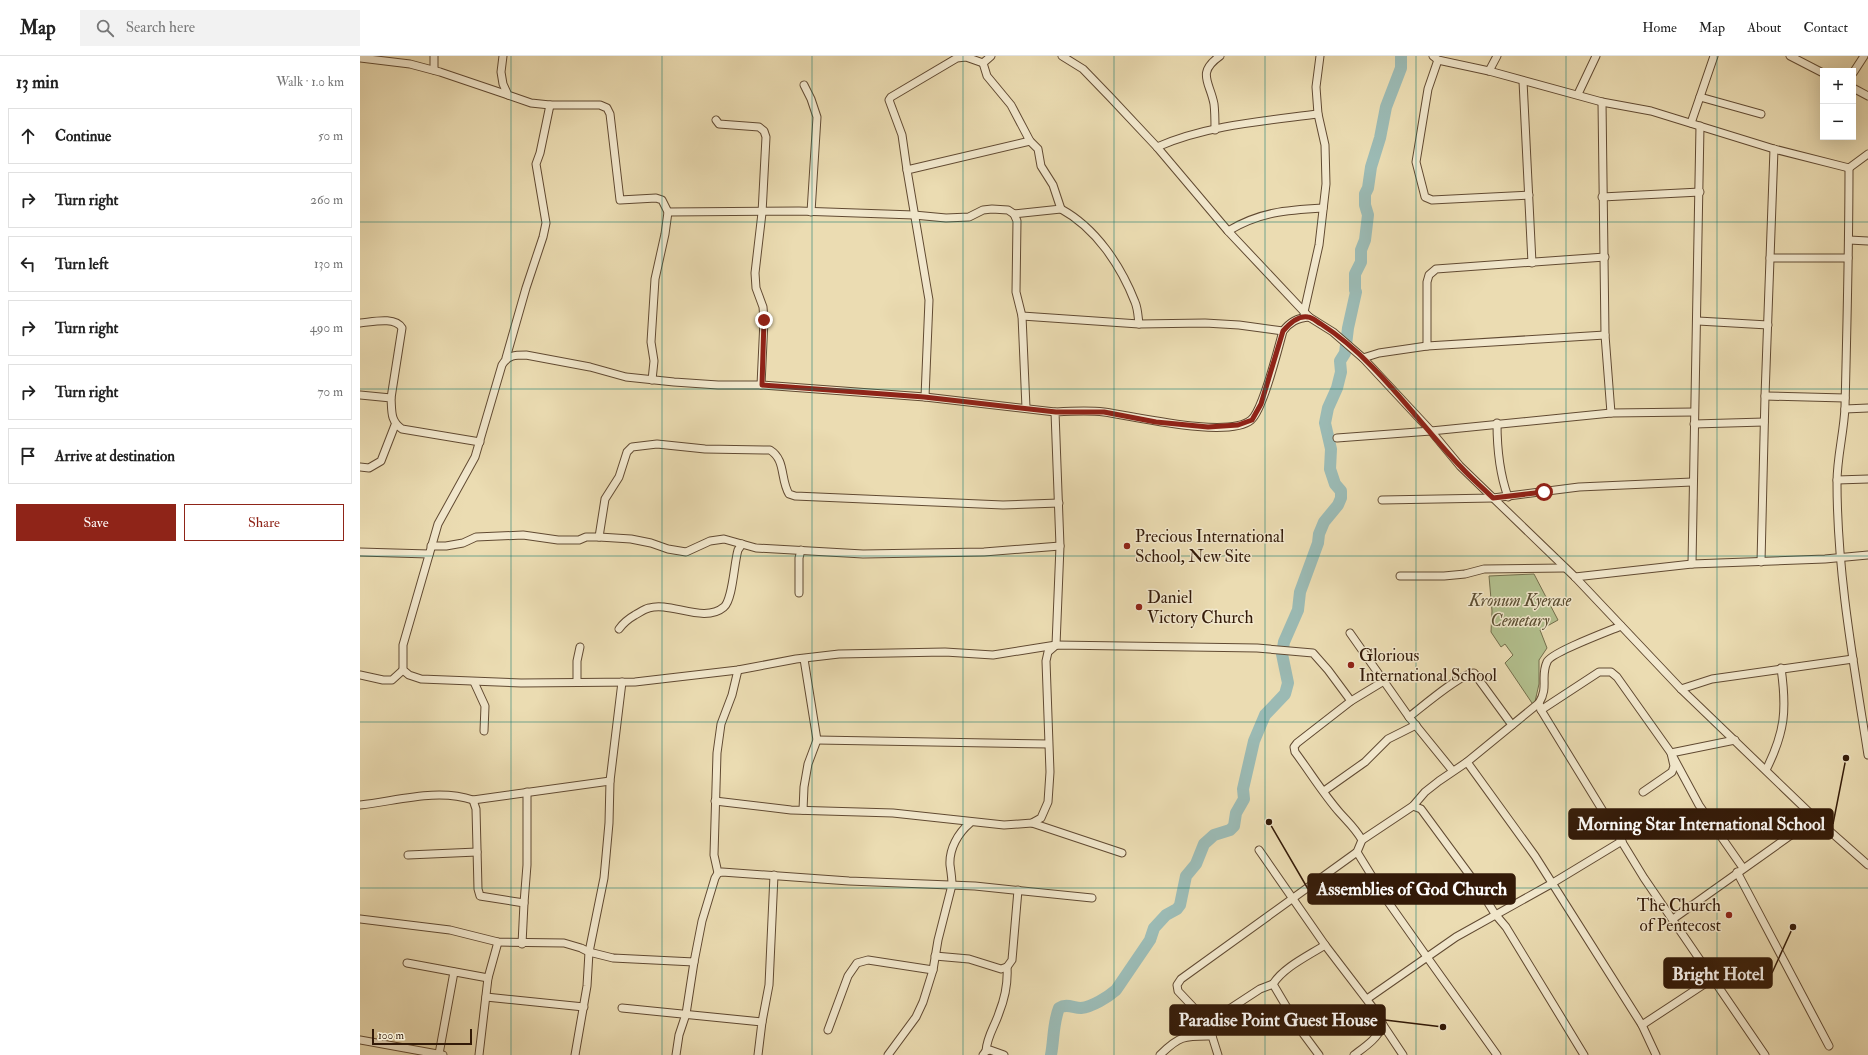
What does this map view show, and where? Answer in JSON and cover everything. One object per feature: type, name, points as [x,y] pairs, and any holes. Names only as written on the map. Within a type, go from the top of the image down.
[{"type":"street","points":[[434,56],[434,70]]},
{"type":"street","points":[[503,56],[501,72],[503,84],[508,95]]},
{"type":"street","points":[[983,63],[991,56]]},
{"type":"street","points":[[1062,56],[1083,69],[1157,147],[1228,231],[1307,314],[1333,332],[1363,358],[1460,466],[1575,577],[1682,689],[1815,818],[1868,865]]},
{"type":"street","points":[[1215,130],[1214,104],[1206,80],[1206,71],[1211,62],[1220,56]]},
{"type":"street","points":[[1307,314],[1319,245],[1326,184],[1324,145],[1318,114],[1316,87],[1320,56]]},
{"type":"street","points":[[1489,71],[1496,56]]},
{"type":"street","points":[[1578,94],[1596,56]]},
{"type":"street","points":[[1691,123],[1714,56]]},
{"type":"street","points":[[1790,56],[1820,71]]},
{"type":"street","points":[[1856,68],[1864,56]]},
{"type":"street","points":[[924,397],[929,300],[902,135],[889,100],[891,97],[957,58],[966,57],[983,63]]},
{"type":"street","points":[[360,58],[410,64],[434,70],[531,103],[550,105],[600,105],[607,108],[610,114],[620,200],[656,198],[662,200],[668,212],[655,278],[651,342],[654,361],[652,380]]},
{"type":"street","points":[[1529,195],[1432,200],[1425,197],[1416,162],[1428,88],[1435,58],[1578,94],[1602,102],[1650,111],[1774,149],[1850,168],[1867,158]]},
{"type":"street","points":[[983,63],[987,76],[1011,105],[1030,141],[1038,149],[1041,166],[1053,185],[1061,209]]},
{"type":"street","points":[[1523,81],[1532,264]]},
{"type":"street","points":[[804,85],[811,99],[817,117],[810,212]]},
{"type":"street","points":[[1856,90],[1868,96]]},
{"type":"street","points":[[1700,97],[1761,114]]},
{"type":"street","points":[[1602,102],[1602,197],[1605,257],[1605,336],[1611,413]]},
{"type":"street","points":[[550,105],[540,153],[536,164],[546,223],[544,237],[526,288],[475,457],[438,524],[431,546],[403,645],[403,670],[409,676],[422,679],[474,682],[622,682],[738,670],[839,654],[945,652],[993,655],[1056,645],[1257,648],[1312,653],[1328,670],[1351,701]]},
{"type":"street","points":[[1157,147],[1176,139],[1249,123],[1318,114]]},
{"type":"street","points":[[716,120],[719,124],[759,127],[764,131],[766,137],[762,213],[755,273],[756,288],[763,307],[764,320],[762,385]]},
{"type":"street","points":[[1692,564],[1692,482],[1698,321],[1700,126]]},
{"type":"street","points":[[907,170],[1030,141]]},
{"type":"street","points":[[1761,562],[1764,422],[1774,149]]},
{"type":"street","points":[[1850,168],[1845,409],[1837,480],[1841,557],[1853,659],[1868,755]]},
{"type":"street","points":[[1602,197],[1700,192]]},
{"type":"street","points":[[1228,231],[1246,220],[1271,213],[1323,208]]},
{"type":"street","points":[[1014,214],[1061,209],[1074,216],[1095,236],[1114,261],[1136,303],[1139,324]]},
{"type":"street","points":[[668,212],[810,212],[914,215],[946,218],[969,217],[983,210],[1008,210],[1014,214],[1017,221],[1016,292],[1022,316],[1026,408]]},
{"type":"street","points":[[1849,240],[1868,241]]},
{"type":"street","points":[[1427,346],[1427,282],[1428,275],[1436,269],[1532,264],[1605,257]]},
{"type":"street","points":[[1770,258],[1848,258]]},
{"type":"street","points":[[506,358],[516,355],[526,355],[590,367],[607,373],[652,380],[718,385],[762,385],[924,397],[1056,412],[1104,412],[1156,422],[1208,427],[1238,425],[1252,420],[1261,404],[1283,331],[1288,325],[1307,314]]},
{"type":"street","points":[[1022,316],[1139,324],[1205,323],[1239,325],[1283,331]]},
{"type":"street","points":[[360,323],[394,321],[400,324],[402,328],[391,398],[392,418],[395,425],[411,432],[480,442]]},
{"type":"street","points":[[1698,321],[1768,325]]},
{"type":"street","points":[[1363,358],[1379,353],[1427,346],[1605,336]]},
{"type":"street","points":[[360,395],[391,398]]},
{"type":"street","points":[[1765,396],[1845,398]]},
{"type":"street","points":[[1845,409],[1868,408]]},
{"type":"street","points":[[715,801],[776,809],[893,813],[1004,826],[1032,823],[1041,818],[1048,802],[1050,772],[1046,661],[1048,652],[1056,645],[1060,546],[1056,412]]},
{"type":"street","points":[[1337,438],[1430,431],[1497,423],[1611,413],[1694,412]]},
{"type":"street","points":[[1694,424],[1764,422]]},
{"type":"street","points":[[1497,423],[1497,452],[1500,475],[1508,497]]},
{"type":"street","points":[[360,467],[369,468],[381,461],[395,425]]},
{"type":"street","points":[[599,537],[603,505],[619,477],[627,452],[632,447],[645,444],[705,449],[770,450],[778,454],[783,469],[788,494],[795,496],[996,505],[1059,503]]},
{"type":"street","points":[[1837,480],[1868,479]]},
{"type":"street","points":[[1382,500],[1493,498],[1579,487],[1692,482]]},
{"type":"street","points":[[431,546],[463,543],[476,537],[483,536],[528,535],[558,540],[579,540],[586,537],[631,539],[651,543],[668,549],[686,552],[710,541],[724,539],[756,548],[863,554],[984,552],[1060,546]]},
{"type":"street","points":[[619,629],[624,621],[650,608],[671,608],[689,612],[714,612],[724,606],[728,598],[738,550],[742,544]]},
{"type":"street","points":[[799,593],[801,550]]},
{"type":"street","points":[[360,552],[429,554]]},
{"type":"street","points":[[1575,577],[1692,564],[1761,562],[1868,555]]},
{"type":"street","points":[[1400,576],[1444,576],[1465,574],[1484,569],[1564,568]]},
{"type":"street","points":[[1540,707],[1545,693],[1544,669],[1547,659],[1559,652],[1621,626]]},
{"type":"street","points":[[1350,633],[1409,717],[1452,770]]},
{"type":"street","points":[[577,682],[577,661],[580,647]]},
{"type":"street","points":[[803,810],[804,787],[808,764],[818,740],[804,659]]},
{"type":"street","points":[[1682,689],[1712,679],[1781,668],[1853,659]]},
{"type":"street","points":[[1766,770],[1778,746],[1781,732],[1784,707],[1781,668]]},
{"type":"street","points":[[360,675],[383,680],[392,680],[403,670]]},
{"type":"street","points":[[676,1055],[679,1036],[686,1014],[702,921],[718,874],[714,855],[717,753],[721,724],[732,695],[738,670]]},
{"type":"street","points":[[1218,1055],[1212,1036],[1194,1008],[1178,991],[1177,985],[1181,979],[1294,899],[1357,852],[1362,840],[1413,806],[1425,792],[1452,770],[1467,762],[1512,725],[1599,672],[1610,672],[1617,677],[1671,754],[1699,805],[1740,870],[1829,1046]]},
{"type":"street","points":[[1409,717],[1451,685],[1469,673],[1474,673],[1512,725]]},
{"type":"street","points":[[474,682],[485,706],[484,731]]},
{"type":"street","points":[[575,1055],[587,986],[589,952],[604,878],[609,823],[610,781],[622,682]]},
{"type":"street","points":[[1362,840],[1354,826],[1340,813],[1295,752],[1294,747],[1297,743],[1351,701],[1384,682]]},
{"type":"street","points":[[1540,707],[1644,878],[1765,1055]]},
{"type":"street","points":[[1324,791],[1365,762],[1388,740],[1416,725]]},
{"type":"street","points":[[818,740],[1048,744]]},
{"type":"street","points":[[1671,754],[1735,740]]},
{"type":"street","points":[[1643,792],[1672,772],[1674,766],[1671,754]]},
{"type":"street","points":[[1467,762],[1534,856],[1642,1025],[1656,1055]]},
{"type":"street","points":[[360,805],[430,795],[454,796],[473,800],[610,781]]},
{"type":"street","points":[[522,944],[527,865],[527,792]]},
{"type":"street","points":[[473,800],[476,809],[478,889],[480,896],[524,903]]},
{"type":"street","points":[[1413,806],[1420,809],[1477,885],[1495,914],[1506,926],[1584,1055]]},
{"type":"street","points":[[1673,919],[1815,818]]},
{"type":"street","points":[[888,1055],[916,1017],[923,1002],[933,970],[938,940],[952,885],[953,876],[950,857],[953,846],[964,828],[970,823]]},
{"type":"street","points":[[1032,823],[1122,853]]},
{"type":"street","points":[[1367,999],[1456,937],[1551,884],[1622,841]]},
{"type":"street","points":[[1259,850],[1325,946],[1380,1017],[1382,1025],[1404,1055]]},
{"type":"street","points":[[408,855],[477,852]]},
{"type":"street","points":[[1357,852],[1386,899],[1426,958],[1497,1055]]},
{"type":"street","points":[[718,874],[722,872],[849,881],[952,885],[1092,898]]},
{"type":"street","points":[[758,1055],[762,1022],[770,985],[774,875]]},
{"type":"street","points":[[936,956],[969,959],[1001,969],[1007,967],[1012,960],[1018,890]]},
{"type":"street","points":[[360,919],[450,930],[498,942],[522,944],[564,944],[581,948],[589,952],[628,960],[694,962]]},
{"type":"street","points":[[479,1055],[488,978],[498,942]]},
{"type":"street","points":[[1205,1025],[1260,989],[1273,984],[1276,978],[1296,963],[1325,946]]},
{"type":"street","points":[[828,1030],[848,976],[857,963],[868,960],[933,970]]},
{"type":"street","points":[[407,963],[488,978]]},
{"type":"street","points":[[985,1053],[990,1033],[1000,1012],[1005,993],[1008,978],[1007,967]]},
{"type":"street","points":[[360,1040],[441,1054],[454,972]]},
{"type":"street","points":[[1642,1025],[1712,979]]},
{"type":"street","points":[[1273,984],[1299,1028],[1319,1055]]},
{"type":"street","points":[[486,997],[584,1006]]},
{"type":"street","points":[[622,1008],[762,1022]]},
{"type":"street","points":[[1354,1055],[1372,1042],[1382,1025]]},
{"type":"street","points":[[1160,1055],[1174,1041],[1191,1036],[1212,1036]]},
{"type":"street","points":[[985,1053],[990,1050],[1004,1055]]},
{"type":"green space","name":"Kronum Kyerase Cemetary","points":[[1534,574],[1558,620],[1540,630],[1547,648],[1539,660],[1539,684],[1534,706],[1505,663],[1513,655],[1505,644],[1501,647],[1491,632],[1492,611],[1489,576]]},
{"type":"waterway","points":[[1051,1055],[1059,1008],[1067,1006],[1078,1008],[1090,1006],[1109,996],[1116,990],[1150,940],[1154,928],[1166,915],[1177,909],[1180,905],[1186,876],[1196,864],[1204,844],[1214,835],[1230,830],[1234,826],[1236,813],[1244,799],[1243,789],[1254,741],[1265,715],[1285,694],[1288,683],[1282,654],[1284,642],[1298,610],[1300,592],[1318,543],[1319,534],[1324,522],[1338,505],[1341,498],[1341,491],[1335,484],[1330,469],[1331,449],[1325,423],[1328,408],[1337,388],[1341,372],[1340,361],[1345,353],[1348,328],[1356,292],[1355,274],[1361,262],[1361,250],[1365,240],[1368,215],[1365,205],[1365,194],[1368,188],[1371,167],[1380,138],[1386,107],[1401,68],[1401,56]]},
{"type":"place","name":"Precious International School, New Site","points":[[1127,546]]},
{"type":"place","name":"Daniel Victory Church","points":[[1139,607]]},
{"type":"place","name":"Glorious International School","points":[[1351,665]]},
{"type":"place","name":"Morning Star International School","points":[[1846,758]]},
{"type":"place","name":"Assemblies of God Church","points":[[1269,822]]},
{"type":"place","name":"The Church of Pentecost","points":[[1729,915]]},
{"type":"place","name":"Bright Hotel","points":[[1793,927]]},
{"type":"place","name":"Paradise Point Guest House","points":[[1443,1027]]},
{"type":"route","points":[[764,320],[762,385],[924,397],[1056,412],[1104,412],[1156,422],[1208,427],[1238,425],[1252,420],[1261,404],[1283,331],[1288,325],[1299,318],[1309,317],[1333,332],[1363,358],[1460,466],[1493,498],[1544,492]]}]
